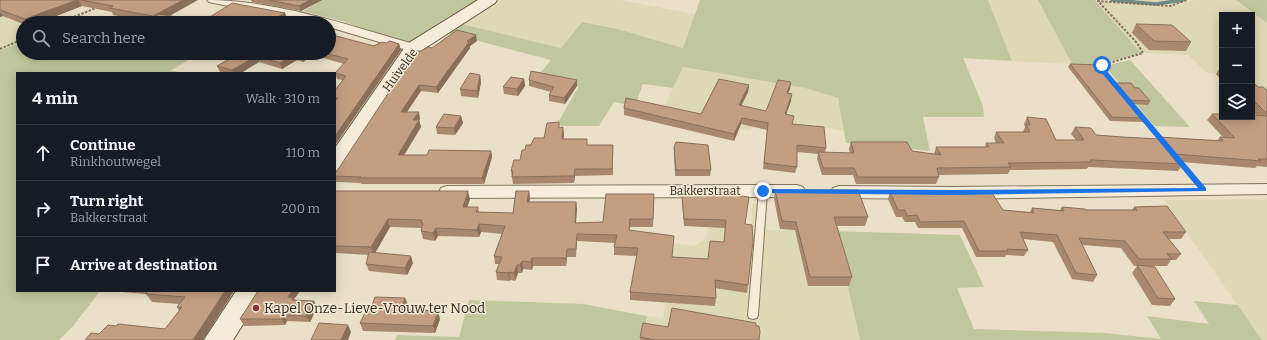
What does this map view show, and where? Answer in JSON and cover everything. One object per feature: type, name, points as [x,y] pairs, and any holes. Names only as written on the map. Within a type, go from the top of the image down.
[{"type":"street","points":[[213,0],[298,16]]},
{"type":"street","name":"Huivelde","points":[[336,163],[413,48],[488,0]]},
{"type":"street","points":[[336,25],[413,48]]},
{"type":"street","name":"Bakkerstraat","points":[[429,192],[952,192],[1267,189]]},
{"type":"street","points":[[218,340],[250,292]]},
{"type":"lane","points":[[753,315],[763,191]]},
{"type":"path","points":[[1103,70],[1102,65],[1143,53],[1137,43],[1098,1],[1170,6],[1187,0]]},
{"type":"path","points":[[76,16],[96,8]]},
{"type":"path","points":[[0,49],[16,42]]},
{"type":"path","points":[[1138,112],[1163,142]]},
{"type":"path","points":[[1178,160],[1203,190]]},
{"type":"shaded area","points":[[0,0],[27,16],[16,16],[16,44],[0,50]]},
{"type":"shaded area","points":[[501,0],[619,0],[696,14],[684,48],[618,29],[582,22],[561,48],[462,24]]},
{"type":"shaded area","points":[[988,0],[1038,0],[1072,64],[1012,61]]},
{"type":"shaded area","points":[[1111,0],[1177,0],[1171,3],[1157,4]]},
{"type":"shaded area","points":[[1193,0],[1236,0],[1252,12],[1219,12],[1219,74],[1207,73],[1188,55],[1141,53],[1097,1],[1166,7],[1180,5]]},
{"type":"shaded area","points":[[1255,14],[1267,23],[1267,94],[1255,92]]},
{"type":"shaded area","points":[[683,67],[805,88],[839,98],[844,131],[811,125],[811,134],[755,125],[750,131],[662,112]]},
{"type":"shaded area","points":[[1267,199],[1267,340],[1262,340],[1164,200]]},
{"type":"shaded area","points":[[767,200],[766,230],[835,231],[860,340],[642,340],[647,316],[663,318],[674,243],[695,246],[707,238],[709,226],[751,229],[752,204]]},
{"type":"green space","points":[[322,0],[477,0],[410,43],[336,19],[336,16],[322,16],[303,11]]},
{"type":"green space","points":[[700,0],[988,0],[1012,61],[963,58],[983,106],[984,117],[923,117],[930,151],[846,143],[838,98],[805,88],[683,67],[673,88],[643,84],[635,106],[614,102],[599,126],[556,126],[579,86],[537,77],[551,60],[448,33],[462,24],[561,48],[582,22],[618,29],[683,48]]},
{"type":"green space","points":[[1038,0],[1095,0],[1141,53],[1099,64],[1100,68],[1072,64]]},
{"type":"green space","points":[[1236,0],[1267,0],[1267,23],[1255,14],[1255,12],[1252,12]]},
{"type":"green space","points":[[16,44],[16,60],[189,60],[170,71],[180,72],[16,72],[16,292],[99,292],[74,325],[59,340],[0,340],[0,51]]},
{"type":"green space","points":[[1130,60],[1190,127],[1154,126],[1105,66]]},
{"type":"green space","points":[[835,231],[960,235],[984,287],[957,288],[974,329],[1105,333],[1161,339],[1147,316],[1209,324],[1194,301],[1238,305],[1262,340],[860,340]]},
{"type":"green space","points":[[469,300],[583,304],[647,316],[642,340],[395,340],[397,335],[459,337]]},
{"type":"building","points":[[0,0],[77,0],[33,16],[17,16],[0,10]]},
{"type":"building","points":[[81,0],[183,0],[153,16],[109,8],[113,6]]},
{"type":"building","points":[[269,0],[310,0],[299,6]]},
{"type":"building","points":[[232,3],[285,13],[280,16],[212,16]]},
{"type":"building","points":[[159,14],[171,16],[155,16]]},
{"type":"building","points":[[1136,24],[1172,25],[1191,42],[1154,41]]},
{"type":"building","points":[[457,30],[476,35],[467,41],[469,42],[436,87],[419,85],[401,112],[419,112],[413,120],[419,120],[398,155],[427,155],[429,150],[491,151],[482,178],[359,178],[361,177],[336,176],[336,172],[416,51],[421,51],[428,47],[432,48]]},
{"type":"building","points":[[336,36],[374,46],[382,42],[386,43],[390,41],[399,44],[336,135],[336,100],[338,98],[336,98],[336,89],[346,76],[336,72],[348,59],[336,56]]},
{"type":"building","points":[[228,60],[250,60],[232,70],[217,66]]},
{"type":"building","points":[[270,60],[285,60],[280,63]]},
{"type":"building","points":[[1070,64],[1100,65],[1116,83],[1131,83],[1135,88],[1139,88],[1150,101],[1129,100],[1145,118],[1112,117]]},
{"type":"building","points":[[531,71],[577,80],[564,98],[549,95],[554,87],[529,80]]},
{"type":"building","points":[[470,73],[480,75],[477,91],[460,89]]},
{"type":"building","points":[[511,77],[524,79],[517,89],[503,87]]},
{"type":"building","points":[[719,79],[749,85],[739,105],[766,111],[778,80],[791,82],[787,93],[792,94],[785,114],[794,116],[792,124],[824,127],[826,148],[797,145],[797,167],[764,163],[768,123],[742,118],[734,134],[624,108],[626,98],[701,114]]},
{"type":"building","points":[[1255,84],[1258,87],[1263,87],[1267,90],[1267,114],[1255,102]]},
{"type":"building","points":[[444,114],[461,116],[454,128],[436,127]]},
{"type":"building","points":[[1212,114],[1219,114],[1219,120],[1255,120],[1255,115],[1267,116],[1267,159],[1258,159],[1261,161],[1175,154],[1183,164],[1090,160],[1091,162],[1008,163],[1011,167],[937,168],[939,177],[858,177],[854,168],[823,168],[818,152],[854,153],[851,142],[907,142],[912,151],[941,155],[936,147],[989,147],[986,143],[1004,143],[996,132],[1030,132],[1026,125],[1030,125],[1027,117],[1046,119],[1056,140],[1084,140],[1075,127],[1091,128],[1096,135],[1122,137],[1160,139],[1158,137],[1223,141],[1220,137],[1235,138]]},
{"type":"building","points":[[559,122],[559,128],[563,127],[562,139],[587,139],[587,145],[613,145],[612,169],[575,169],[574,176],[512,177],[513,171],[511,171],[514,160],[520,160],[522,150],[525,150],[526,145],[531,145],[534,138],[544,138],[547,123]]},
{"type":"building","points":[[676,142],[708,145],[711,170],[676,170],[674,147]]},
{"type":"building","points":[[775,190],[858,190],[868,217],[834,217],[852,277],[810,277],[796,222],[782,221]]},
{"type":"building","points":[[336,191],[468,191],[463,207],[478,207],[476,212],[513,213],[516,191],[529,191],[527,202],[576,202],[575,223],[603,222],[606,194],[654,194],[653,219],[630,219],[629,230],[674,236],[672,257],[708,259],[710,241],[724,242],[726,220],[684,219],[682,195],[720,193],[749,197],[745,224],[752,225],[753,241],[748,285],[715,280],[716,298],[630,292],[638,248],[614,247],[617,235],[577,234],[576,249],[567,249],[566,258],[532,258],[531,262],[522,261],[520,265],[517,265],[514,273],[496,272],[502,257],[494,256],[505,226],[479,224],[477,230],[436,228],[433,233],[421,231],[423,223],[421,223],[422,220],[388,219],[371,247],[336,246]]},
{"type":"building","points":[[890,192],[992,193],[1003,210],[1034,213],[1032,208],[1064,211],[1062,207],[1086,210],[1137,210],[1134,207],[1167,206],[1186,232],[1163,232],[1181,254],[1167,254],[1172,259],[1139,259],[1125,241],[1079,238],[1097,275],[1076,273],[1057,235],[1020,232],[1028,250],[1007,249],[1008,251],[979,251],[964,221],[920,222],[917,215],[907,216],[905,210],[898,210]]},
{"type":"building","points":[[369,252],[411,256],[405,268],[366,264]]},
{"type":"building","points":[[1137,265],[1155,267],[1175,299],[1158,298]]},
{"type":"building","points":[[147,292],[224,292],[193,340],[85,340],[91,333],[99,334],[108,325],[116,326],[118,324],[165,329],[182,307],[177,307],[185,297],[146,294]]},
{"type":"building","points":[[257,292],[291,292],[288,297],[293,298],[292,300],[314,301],[306,316],[284,315],[282,319],[240,319]]},
{"type":"building","points":[[375,297],[405,298],[401,309],[438,311],[433,326],[360,323],[366,311],[370,311]]},
{"type":"building","points":[[672,308],[756,323],[756,326],[759,326],[759,340],[655,340],[640,337],[643,323],[668,327]]},
{"type":"building","points":[[319,323],[348,325],[341,340],[311,340]]},
{"type":"waterway","points":[[1112,0],[1156,4],[1183,0]]},
{"type":"place","name":"Kapel Onze-Lieve-Vrouw ter Nood","points":[[256,308]]},
{"type":"route","points":[[763,191],[952,192],[1203,190],[1103,70],[1102,65]]}]
